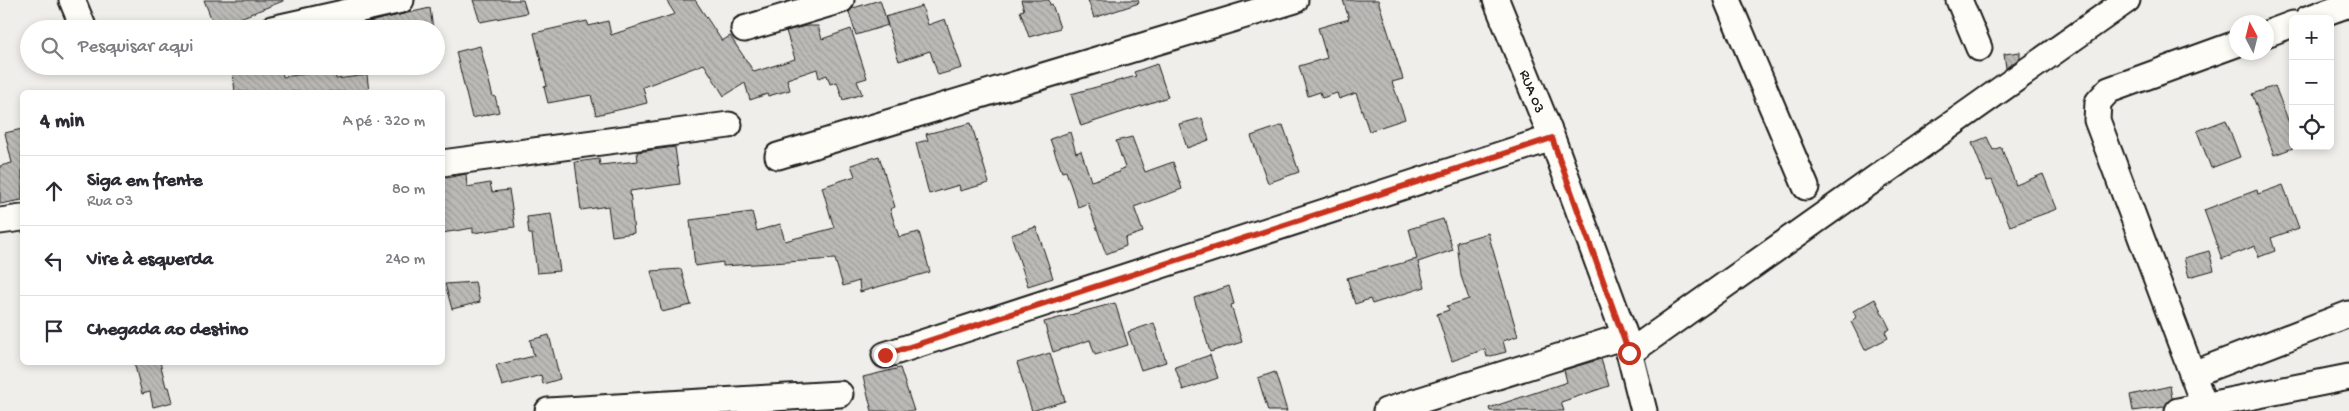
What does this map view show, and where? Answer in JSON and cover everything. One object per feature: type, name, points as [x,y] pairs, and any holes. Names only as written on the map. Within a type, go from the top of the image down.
[{"type":"street","points":[[72,0],[80,20]]},
{"type":"street","points":[[312,20],[401,0]]},
{"type":"street","points":[[744,29],[841,0]]},
{"type":"street","points":[[778,156],[1295,0]]},
{"type":"street","name":"RUA 03","points":[[1496,0],[1552,138],[1627,344],[1644,411]]},
{"type":"street","points":[[1727,0],[1806,186]]},
{"type":"street","points":[[1959,0],[1979,48]]},
{"type":"street","points":[[1386,411],[1627,344],[2127,0]]},
{"type":"street","points":[[2319,15],[2349,4]]},
{"type":"street","points":[[2274,31],[2289,25]]},
{"type":"street","points":[[2204,405],[2097,120],[2098,102],[2109,90],[2229,47]]},
{"type":"street","points":[[445,163],[729,125]]},
{"type":"street","points":[[885,355],[1552,138]]},
{"type":"street","points":[[0,221],[20,218]]},
{"type":"street","points":[[2193,374],[2349,314]]},
{"type":"street","points":[[2178,411],[2349,377]]},
{"type":"street","points":[[548,411],[840,394]]},
{"type":"building","points":[[204,0],[283,0],[235,20],[212,20]]},
{"type":"building","points":[[473,0],[523,0],[527,13],[480,22]]},
{"type":"building","points":[[666,0],[695,0],[722,41],[730,36],[754,72],[795,59],[786,31],[806,26],[818,26],[822,39],[851,29],[867,78],[857,81],[862,94],[843,100],[837,82],[830,84],[827,75],[819,78],[817,69],[787,79],[790,90],[768,96],[767,94],[750,100],[745,83],[724,96],[704,64],[643,87],[647,103],[596,115],[591,95],[548,103],[544,87],[547,86],[534,33],[587,21],[589,26],[608,21],[611,35],[675,14]]},
{"type":"building","points":[[880,0],[888,25],[856,35],[849,12],[853,8]]},
{"type":"building","points":[[1021,0],[1049,0],[1060,28],[1029,37],[1020,11],[1024,10]]},
{"type":"building","points":[[1088,0],[1138,0],[1139,3],[1094,18]]},
{"type":"building","points":[[1343,0],[1378,0],[1403,79],[1392,82],[1405,119],[1369,131],[1356,93],[1339,99],[1337,93],[1322,98],[1320,92],[1308,96],[1299,66],[1327,58],[1318,28],[1349,19]]},
{"type":"building","points":[[922,6],[928,25],[945,19],[962,68],[938,75],[930,51],[899,61],[885,17]]},
{"type":"building","points":[[430,8],[432,20],[377,20]]},
{"type":"building","points":[[480,46],[493,97],[495,96],[499,112],[472,118],[456,52]]},
{"type":"building","points":[[2020,52],[2020,58],[2006,68],[2004,54]]},
{"type":"building","points":[[1157,64],[1168,97],[1081,126],[1071,94],[1136,76],[1134,72]]},
{"type":"building","points":[[233,75],[283,75],[283,77],[336,75],[336,79],[367,75],[369,90],[235,90]]},
{"type":"building","points":[[2275,86],[2289,123],[2289,149],[2274,155],[2252,94]]},
{"type":"building","points":[[1202,118],[1209,140],[1187,148],[1179,124]]},
{"type":"building","points":[[2226,120],[2240,157],[2211,168],[2197,131]]},
{"type":"building","points":[[971,123],[989,183],[960,191],[959,185],[929,194],[916,143],[928,140],[926,134]]},
{"type":"building","points":[[1283,125],[1299,172],[1268,183],[1251,136]]},
{"type":"building","points":[[20,129],[20,200],[0,204],[0,166],[12,163],[5,133]]},
{"type":"building","points":[[1070,132],[1076,153],[1081,151],[1091,181],[1120,172],[1119,170],[1125,168],[1116,141],[1132,137],[1145,172],[1173,162],[1182,189],[1134,207],[1143,232],[1125,238],[1126,246],[1106,254],[1088,203],[1078,207],[1066,171],[1062,172],[1050,139]]},
{"type":"building","points":[[1987,137],[1993,150],[2001,147],[2016,185],[2043,174],[2057,209],[2010,226],[1992,180],[1987,181],[1972,143]]},
{"type":"building","points":[[675,147],[680,184],[630,191],[634,233],[612,236],[608,206],[581,210],[575,162],[599,159],[600,165],[638,161],[637,152]]},
{"type":"building","points":[[879,156],[895,207],[890,209],[899,237],[919,232],[930,272],[860,292],[859,281],[843,286],[835,259],[723,266],[723,262],[695,266],[690,220],[752,212],[757,231],[780,224],[785,241],[834,228],[822,187],[855,176],[851,165]]},
{"type":"building","points":[[466,174],[467,187],[490,183],[492,192],[509,190],[515,227],[473,233],[473,228],[445,233],[445,178]]},
{"type":"building","points":[[2283,185],[2299,228],[2271,238],[2275,251],[2259,257],[2255,246],[2222,259],[2204,210],[2257,190],[2258,194]]},
{"type":"building","points":[[551,214],[560,271],[537,273],[532,234],[529,234],[527,217]]},
{"type":"building","points":[[1443,219],[1453,250],[1418,262],[1425,287],[1372,304],[1370,299],[1355,304],[1347,278],[1417,259],[1409,229]]},
{"type":"building","points":[[1036,227],[1053,278],[1028,286],[1011,235]]},
{"type":"building","points":[[1488,233],[1518,336],[1503,341],[1506,352],[1487,357],[1485,349],[1452,361],[1437,314],[1449,310],[1447,306],[1469,299],[1461,276],[1457,242]]},
{"type":"building","points":[[2209,251],[2214,270],[2189,277],[2184,258]]},
{"type":"building","points":[[681,269],[691,305],[662,312],[651,271]]},
{"type":"building","points":[[475,282],[480,302],[452,309],[445,284]]},
{"type":"building","points":[[1229,286],[1234,304],[1231,305],[1242,342],[1210,352],[1194,298]]},
{"type":"building","points":[[1875,299],[1890,329],[1885,332],[1888,338],[1865,350],[1851,322],[1856,317],[1853,311]]},
{"type":"building","points":[[1115,303],[1128,345],[1095,355],[1090,340],[1053,352],[1044,322]]},
{"type":"building","points":[[1154,323],[1166,362],[1141,370],[1128,332]]},
{"type":"building","points":[[549,335],[560,379],[543,384],[541,375],[502,386],[496,365],[534,356],[530,340]]},
{"type":"building","points":[[1050,353],[1065,401],[1032,411],[1017,363]]},
{"type":"building","points":[[1210,355],[1218,378],[1183,390],[1175,367]]},
{"type":"building","points":[[1601,359],[1609,386],[1561,402],[1564,411],[1490,411],[1489,408],[1567,382],[1564,370]]},
{"type":"building","points":[[135,365],[161,365],[166,387],[169,387],[173,402],[153,407],[150,392],[142,394]]},
{"type":"building","points":[[900,368],[914,411],[872,411],[863,377]]},
{"type":"building","points":[[1275,372],[1287,411],[1268,411],[1258,378]]},
{"type":"building","points":[[2170,386],[2172,398],[2164,407],[2133,411],[2130,395]]},
{"type":"route","points":[[885,355],[1552,138],[1625,336],[1629,353]]}]
